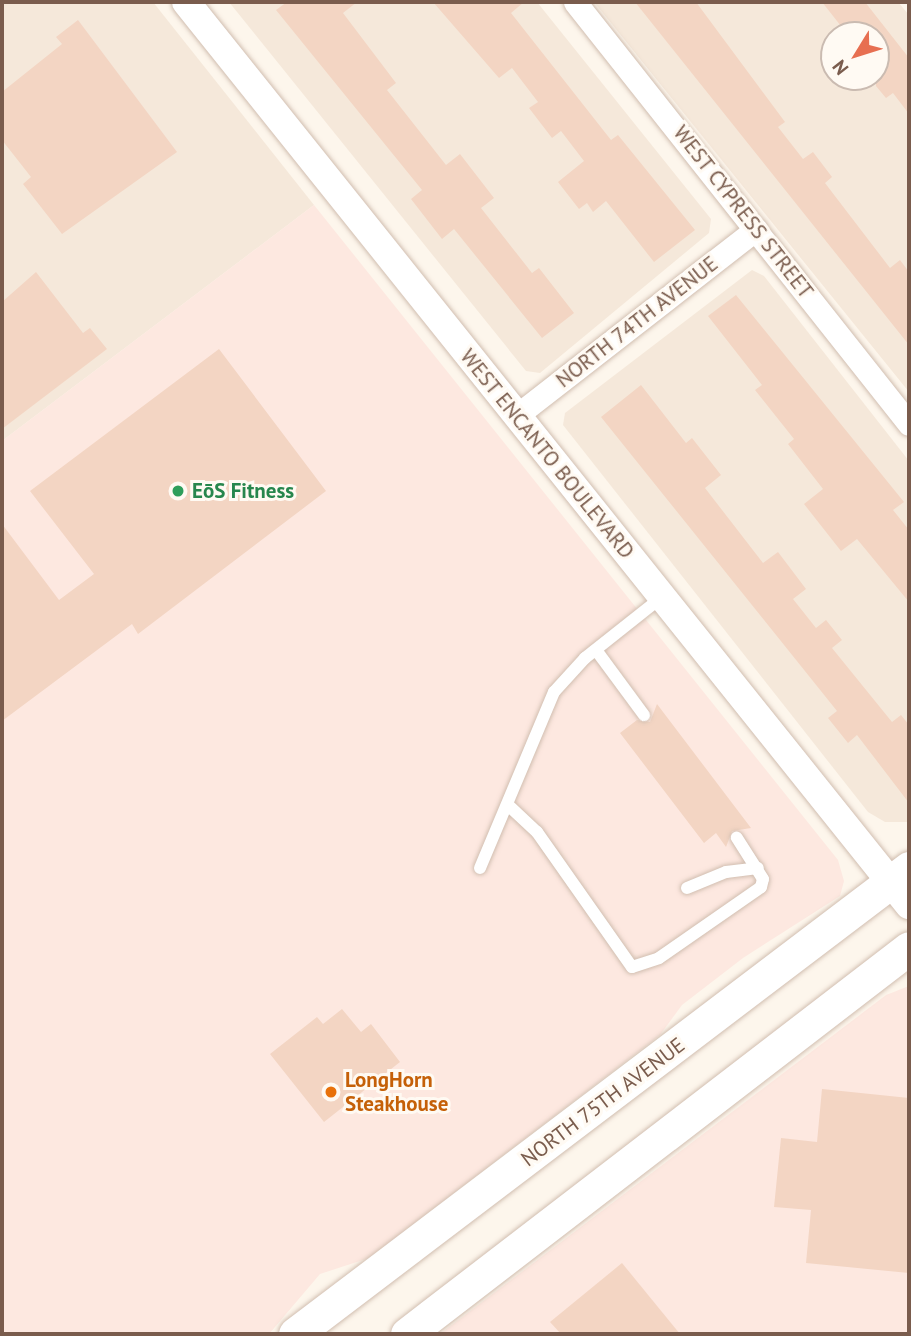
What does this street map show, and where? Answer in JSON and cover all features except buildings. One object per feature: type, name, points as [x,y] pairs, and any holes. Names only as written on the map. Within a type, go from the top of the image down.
[{"type":"main road","name":"NORTH 75TH AVENUE","points":[[296,1334],[903,885]]},
{"type":"main road","points":[[407,1334],[909,948]]},
{"type":"street","name":"WEST ENCANTO BOULEVARD","points":[[186,2],[662,597],[903,885]]},
{"type":"street","name":"WEST CYPRESS STREET","points":[[575,2],[909,424]]},
{"type":"street","name":"NORTH 74TH AVENUE","points":[[516,416],[756,229]]},
{"type":"lane","points":[[480,867],[555,692],[596,650],[662,597]]},
{"type":"lane","points":[[596,650],[644,715]]},
{"type":"lane","points":[[508,805],[537,832],[632,967],[659,958],[761,887],[758,868],[737,838]]},
{"type":"lane","points":[[687,888],[726,872],[758,868]]},
{"type":"shaded area","points":[[2,2],[153,2],[314,205],[2,441]]},
{"type":"shaded area","points":[[229,2],[537,2],[711,219],[709,233],[540,373],[526,371]]},
{"type":"shaded area","points":[[594,2],[898,2],[909,15],[909,392]]},
{"type":"shaded area","points":[[314,205],[838,860],[844,881],[840,896],[743,958],[682,1005],[660,1035],[369,1258],[320,1274],[269,1334],[2,1334],[2,441]]},
{"type":"shaded area","points":[[752,270],[764,276],[909,461],[909,822],[885,822],[868,812],[563,425],[565,413]]},
{"type":"shaded area","points":[[909,986],[909,1334],[440,1334],[886,995]]},
{"type":"place","name":"EōS Fitness","points":[[178,491]]},
{"type":"place","name":"LongHorn Steakhouse","points":[[331,1092]]}]
